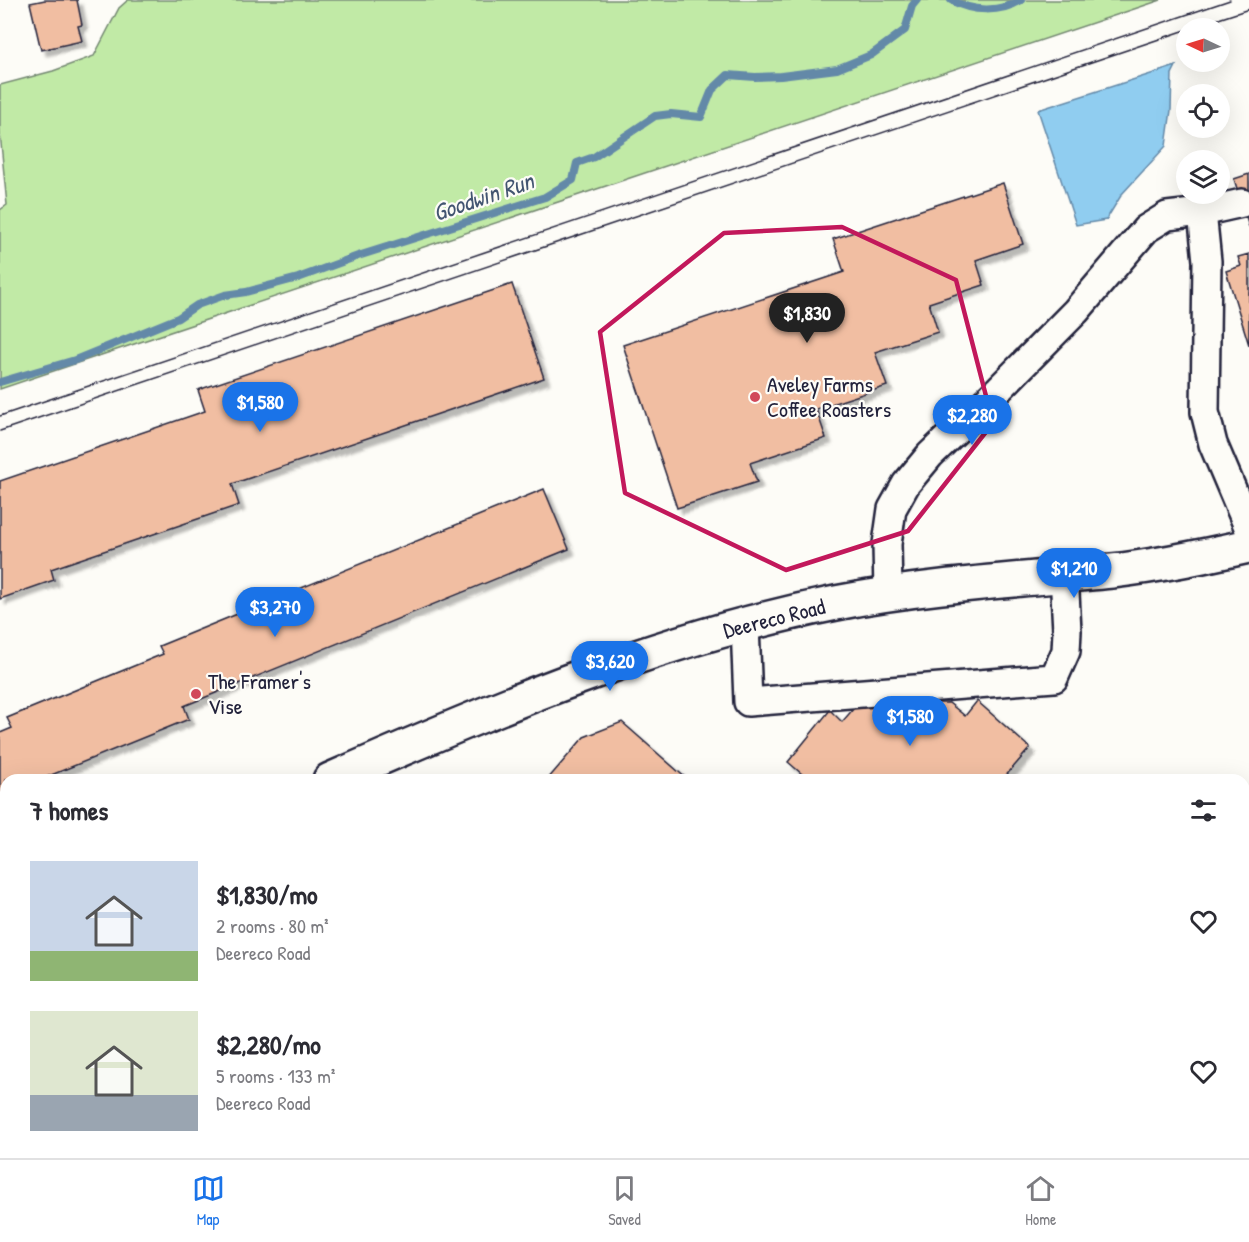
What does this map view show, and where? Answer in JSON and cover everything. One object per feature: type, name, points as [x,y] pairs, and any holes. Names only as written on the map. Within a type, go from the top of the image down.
[{"type":"main road","name":"Deereco Road","points":[[344,774],[463,722],[562,683],[632,658],[745,625],[835,603],[888,594],[1114,570],[1165,563],[1249,546]]},
{"type":"street","points":[[888,594],[887,544],[892,509],[906,484],[930,455],[1076,311],[1146,229],[1167,216],[1202,212],[1242,203]]},
{"type":"street","points":[[1202,212],[1207,261],[1205,412],[1214,444],[1238,469],[1249,529]]},
{"type":"street","points":[[745,625],[748,702],[1054,678],[1066,651],[1064,574]]},
{"type":"highlighted area","points":[[842,227],[956,280],[993,423],[908,531],[786,570],[625,493],[600,332],[724,233]]},
{"type":"green space","points":[[128,0],[1161,0],[0,389],[0,210],[7,205],[0,133],[0,85],[53,71],[94,56],[119,8]]},
{"type":"water","points":[[1176,66],[1172,74],[1171,110],[1166,146],[1122,194],[1106,220],[1076,225],[1038,110]]},
{"type":"building","points":[[45,0],[77,0],[82,25],[78,26],[82,41],[41,50],[30,3]]},
{"type":"building","points":[[1249,174],[1249,227],[1234,179]]},
{"type":"building","points":[[1003,183],[1023,244],[976,260],[984,285],[929,303],[938,332],[875,352],[887,386],[816,409],[826,438],[750,463],[757,482],[677,508],[623,345],[844,272],[833,239]]},
{"type":"building","points":[[1249,254],[1249,345],[1226,271],[1241,266],[1238,257]]},
{"type":"building","points":[[512,284],[544,378],[232,484],[239,505],[51,569],[54,580],[0,599],[0,481],[205,411],[198,390]]},
{"type":"building","points":[[544,489],[569,549],[184,706],[189,719],[54,774],[0,774],[0,733],[12,728],[7,718],[163,654],[159,646]]},
{"type":"building","points":[[977,701],[1030,748],[1007,774],[802,774],[788,762],[830,710],[842,722],[855,707],[873,705],[904,732],[929,703],[949,703],[965,716]]},
{"type":"building","points":[[622,722],[681,774],[552,774],[584,737]]},
{"type":"waterway","name":"Goodwin Run","points":[[0,382],[75,360],[178,318],[197,305],[225,295],[246,292],[298,278],[358,256],[545,197],[573,180],[577,163],[594,157],[655,116],[671,114],[701,117],[712,90],[728,75],[781,76],[837,69],[871,55],[905,30],[912,6],[917,0]]},
{"type":"waterway","name":"Goodwin Run","points":[[951,0],[977,9],[995,9],[1021,0]]},
{"type":"tram line","points":[[0,416],[1230,0]]},
{"type":"tram line","points":[[1222,18],[1249,9]]},
{"type":"tram line","points":[[0,431],[1176,33]]},
{"type":"place","name":"Aveley Farms Coffee Roasters","points":[[755,397]]},
{"type":"place","name":"The Framer's Vise","points":[[196,694]]}]
